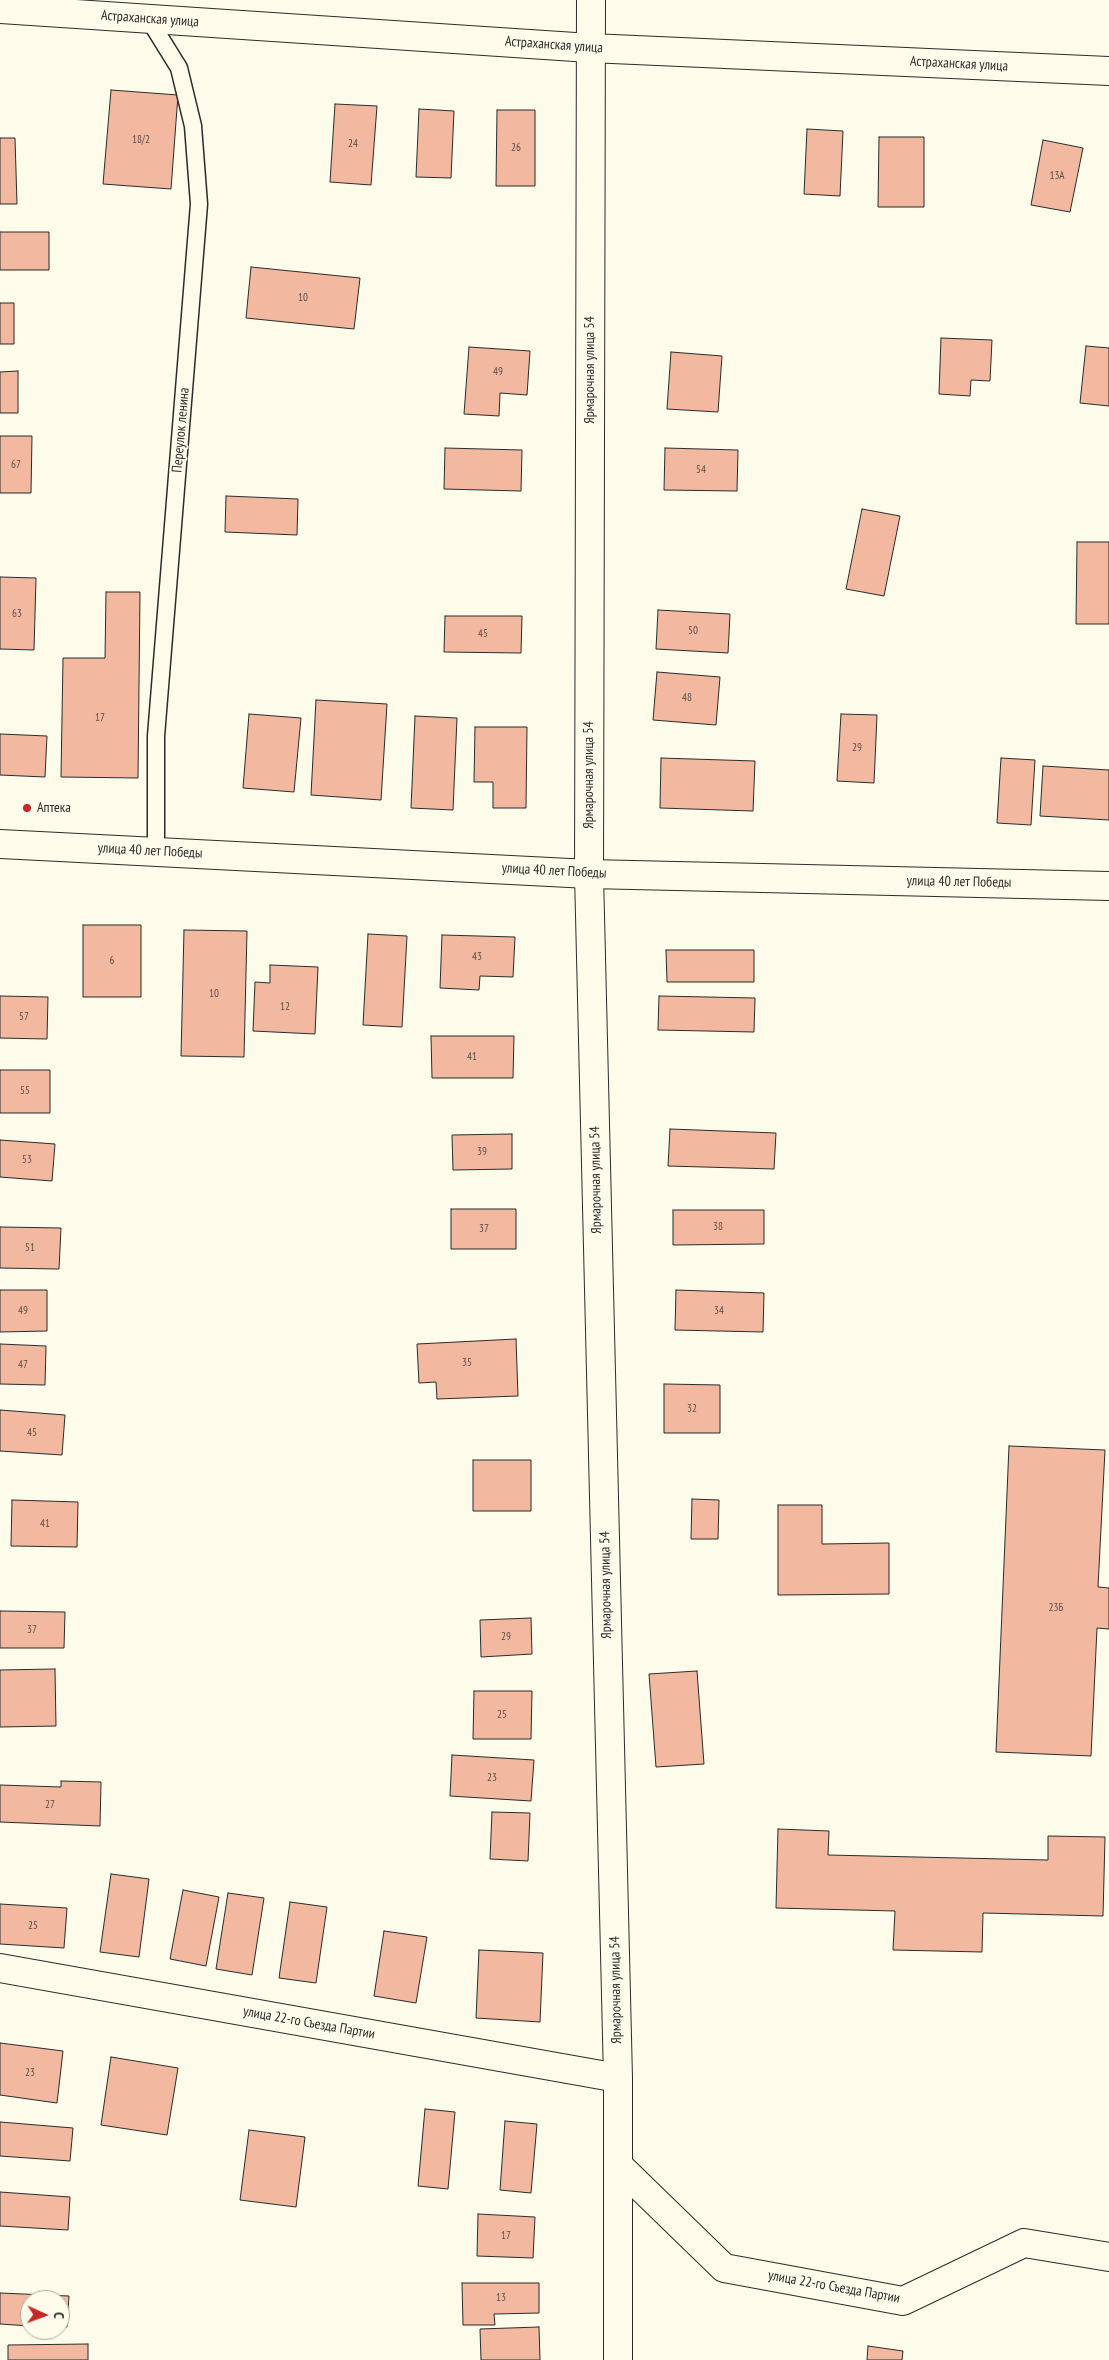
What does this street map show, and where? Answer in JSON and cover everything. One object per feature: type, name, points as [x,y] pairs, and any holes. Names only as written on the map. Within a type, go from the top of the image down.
[{"type":"street","name":"Ярмарочная улица 54","points":[[591,0],[589,874],[618,2078],[618,2360]]},
{"type":"street","name":"Астраханская улица","points":[[0,9],[590,48],[1109,70]]},
{"type":"street","name":"улица 40 лет Победы","points":[[0,844],[589,874],[1109,886]]},
{"type":"street","name":"улица 22-го Съезда Партии","points":[[0,1968],[618,2078]]},
{"type":"street","name":"улица 22-го Съезда Партии","points":[[618,2164],[724,2268],[903,2301],[1024,2243],[1109,2257]]},
{"type":"lane","name":"Переулок ленина","points":[[148,18],[179,68],[194,126],[199,204],[156,736],[156,852]]},
{"type":"building","points":[[111,90],[178,95],[171,189],[103,184]]},
{"type":"building","points":[[335,104],[377,106],[371,185],[330,182]]},
{"type":"building","points":[[419,109],[454,111],[451,178],[416,177]]},
{"type":"building","points":[[497,110],[535,110],[535,186],[496,186]]},
{"type":"building","points":[[807,129],[843,131],[840,196],[804,194]]},
{"type":"building","points":[[879,137],[924,137],[924,207],[878,207]]},
{"type":"building","points":[[0,138],[15,138],[17,204],[0,204]]},
{"type":"building","points":[[1043,140],[1083,148],[1070,212],[1031,205]]},
{"type":"building","points":[[0,232],[49,232],[49,270],[0,270]]},
{"type":"building","points":[[251,267],[360,278],[354,329],[246,318]]},
{"type":"building","points":[[0,303],[14,303],[14,344],[0,344]]},
{"type":"building","points":[[941,338],[992,340],[990,381],[971,380],[970,396],[939,394]]},
{"type":"building","points":[[1086,346],[1109,348],[1109,406],[1080,403]]},
{"type":"building","points":[[469,347],[530,351],[527,395],[500,393],[499,416],[464,414]]},
{"type":"building","points":[[671,352],[722,356],[718,412],[667,409]]},
{"type":"building","points":[[18,371],[18,413],[0,413],[0,372]]},
{"type":"building","points":[[0,436],[32,436],[31,493],[0,493]]},
{"type":"building","points":[[445,448],[522,450],[521,491],[444,489]]},
{"type":"building","points":[[665,448],[738,450],[737,491],[664,490]]},
{"type":"building","points":[[226,496],[298,499],[297,535],[225,532]]},
{"type":"building","points":[[862,509],[900,516],[884,596],[846,589]]},
{"type":"building","points":[[1077,542],[1109,542],[1109,624],[1076,624]]},
{"type":"building","points":[[0,577],[36,578],[34,650],[0,649]]},
{"type":"building","points":[[106,592],[140,592],[138,778],[61,777],[63,658],[105,658]]},
{"type":"building","points":[[658,610],[730,614],[728,653],[656,649]]},
{"type":"building","points":[[445,616],[522,616],[521,653],[444,652]]},
{"type":"building","points":[[657,672],[720,677],[716,725],[653,720]]},
{"type":"building","points":[[316,700],[387,704],[381,800],[311,795]]},
{"type":"building","points":[[249,714],[301,718],[294,792],[243,788]]},
{"type":"building","points":[[841,714],[877,715],[874,783],[837,781]]},
{"type":"building","points":[[415,716],[457,718],[453,810],[411,808]]},
{"type":"building","points":[[475,727],[527,727],[526,808],[493,808],[493,782],[474,782]]},
{"type":"building","points":[[0,734],[47,736],[45,777],[0,775]]},
{"type":"building","points":[[661,758],[755,761],[753,811],[660,808]]},
{"type":"building","points":[[1001,758],[1035,760],[1031,825],[997,823]]},
{"type":"building","points":[[1043,766],[1109,770],[1109,820],[1040,816]]},
{"type":"building","points":[[83,925],[141,925],[141,997],[83,997]]},
{"type":"building","points":[[184,930],[247,931],[244,1057],[181,1056]]},
{"type":"building","points":[[368,934],[407,936],[402,1027],[363,1025]]},
{"type":"building","points":[[442,935],[515,937],[513,977],[480,976],[479,990],[440,988]]},
{"type":"building","points":[[666,950],[754,950],[754,982],[667,982]]},
{"type":"building","points":[[270,965],[318,967],[315,1034],[253,1031],[255,982],[270,983]]},
{"type":"building","points":[[0,996],[48,997],[47,1039],[0,1038]]},
{"type":"building","points":[[659,996],[755,998],[754,1032],[658,1030]]},
{"type":"building","points":[[431,1036],[514,1036],[513,1078],[432,1078]]},
{"type":"building","points":[[0,1070],[50,1070],[50,1113],[0,1113]]},
{"type":"building","points":[[670,1129],[776,1133],[774,1169],[668,1166]]},
{"type":"building","points":[[512,1134],[512,1169],[453,1170],[452,1135]]},
{"type":"building","points":[[0,1140],[55,1144],[52,1181],[0,1177]]},
{"type":"building","points":[[451,1209],[516,1209],[516,1249],[451,1249]]},
{"type":"building","points":[[673,1210],[764,1210],[764,1244],[673,1245]]},
{"type":"building","points":[[0,1227],[61,1228],[59,1269],[0,1268]]},
{"type":"building","points":[[0,1290],[47,1290],[47,1331],[0,1332]]},
{"type":"building","points":[[676,1290],[764,1293],[763,1332],[675,1330]]},
{"type":"building","points":[[516,1339],[518,1396],[437,1399],[436,1382],[419,1383],[417,1344]]},
{"type":"building","points":[[0,1344],[46,1346],[45,1385],[0,1384]]},
{"type":"building","points":[[664,1384],[720,1385],[720,1433],[664,1433]]},
{"type":"building","points":[[0,1410],[65,1415],[62,1455],[0,1451]]},
{"type":"building","points":[[1009,1446],[1105,1450],[1098,1587],[1109,1588],[1109,1629],[1097,1628],[1091,1756],[996,1752]]},
{"type":"building","points":[[473,1460],[531,1460],[531,1511],[473,1511]]},
{"type":"building","points":[[692,1499],[719,1500],[718,1539],[691,1539]]},
{"type":"building","points":[[12,1500],[78,1502],[77,1547],[11,1546]]},
{"type":"building","points":[[778,1505],[822,1505],[822,1544],[889,1543],[889,1594],[778,1595]]},
{"type":"building","points":[[0,1611],[65,1612],[64,1648],[0,1648]]},
{"type":"building","points":[[531,1618],[532,1654],[481,1657],[480,1620]]},
{"type":"building","points":[[55,1669],[56,1726],[0,1727],[0,1670]]},
{"type":"building","points":[[697,1671],[704,1764],[656,1767],[649,1674]]},
{"type":"building","points":[[474,1691],[532,1691],[531,1739],[473,1739]]},
{"type":"building","points":[[452,1755],[534,1760],[531,1801],[450,1796]]},
{"type":"building","points":[[61,1781],[101,1782],[100,1826],[0,1822],[0,1785],[61,1787]]},
{"type":"building","points":[[492,1812],[530,1813],[528,1861],[490,1859]]},
{"type":"building","points":[[778,1829],[829,1831],[828,1855],[1048,1860],[1048,1836],[1105,1837],[1103,1916],[983,1913],[982,1952],[893,1950],[895,1911],[776,1908]]},
{"type":"building","points":[[111,1874],[149,1879],[139,1957],[100,1952]]},
{"type":"building","points":[[183,1890],[219,1897],[206,1966],[170,1959]]},
{"type":"building","points":[[228,1893],[264,1898],[252,1975],[216,1969]]},
{"type":"building","points":[[290,1902],[327,1907],[316,1983],[279,1978]]},
{"type":"building","points":[[0,1904],[67,1908],[64,1948],[0,1944]]},
{"type":"building","points":[[384,1931],[427,1937],[416,2003],[374,1996]]},
{"type":"building","points":[[479,1950],[543,1953],[540,2022],[476,2018]]},
{"type":"building","points":[[0,2043],[63,2051],[57,2103],[0,2095]]},
{"type":"building","points":[[111,2057],[178,2068],[167,2135],[101,2125]]},
{"type":"building","points":[[425,2109],[455,2112],[448,2189],[418,2186]]},
{"type":"building","points":[[505,2121],[537,2124],[531,2193],[500,2190]]},
{"type":"building","points":[[0,2122],[73,2128],[70,2161],[0,2156]]},
{"type":"building","points":[[249,2130],[305,2137],[296,2207],[240,2200]]},
{"type":"building","points":[[0,2192],[70,2197],[68,2230],[0,2226]]},
{"type":"building","points":[[478,2214],[535,2217],[533,2258],[477,2256]]},
{"type":"building","points":[[462,2283],[539,2283],[539,2313],[494,2314],[495,2325],[463,2325]]},
{"type":"building","points":[[0,2293],[20,2294],[20,2325],[0,2324]]},
{"type":"building","points":[[539,2327],[540,2360],[481,2360],[480,2329]]},
{"type":"building","points":[[88,2344],[88,2360],[8,2360],[8,2345]]},
{"type":"building","points":[[868,2346],[903,2351],[902,2360],[867,2360]]},
{"type":"place","name":"Аптека","points":[[27,808]]}]
